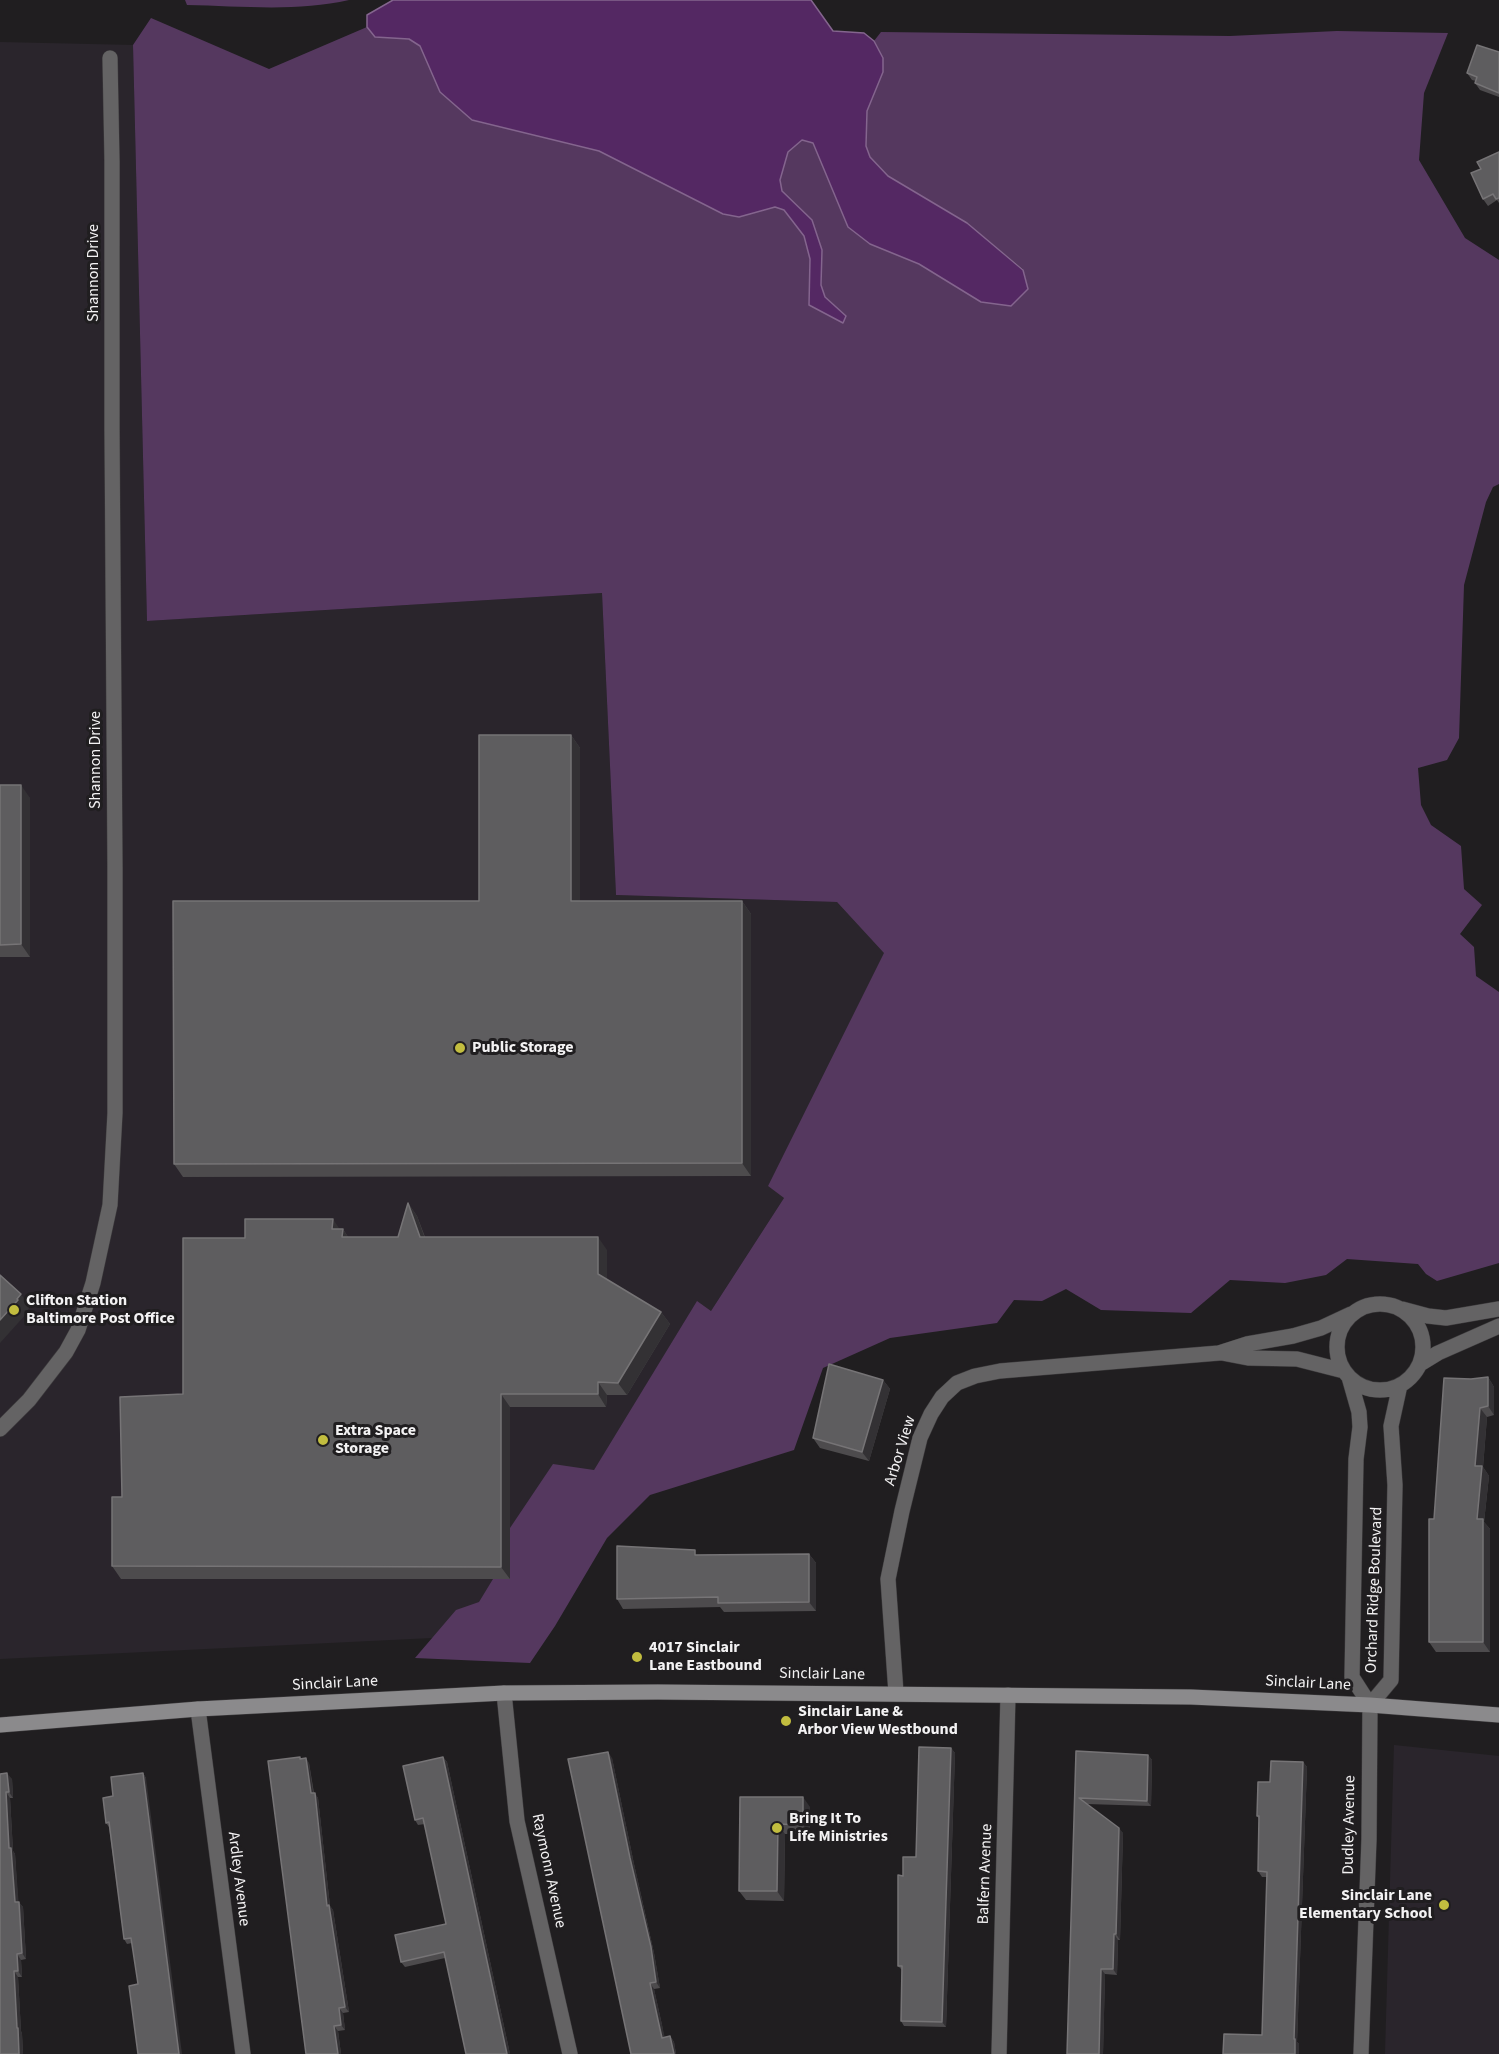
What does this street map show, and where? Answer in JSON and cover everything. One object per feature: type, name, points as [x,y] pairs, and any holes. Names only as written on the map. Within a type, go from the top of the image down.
[{"type":"main road","name":"Sinclair Lane","points":[[0,1725],[198,1709],[504,1693],[1191,1697],[1370,1705],[1499,1715]]},
{"type":"street","name":"Shannon Drive","points":[[0,1429],[29,1400],[66,1352],[78,1330],[93,1283],[110,1205],[115,1113],[115,867],[110,58]]},
{"type":"street","points":[[1351,1314],[1362,1307],[1374,1304],[1387,1304],[1428,1316],[1446,1318],[1499,1309]]},
{"type":"street","points":[[1346,1374],[1360,1385],[1373,1390],[1400,1385],[1415,1372],[1420,1364],[1423,1351],[1422,1338],[1418,1326],[1400,1308]]},
{"type":"street","name":"Arbor View","points":[[896,1694],[888,1579],[920,1438],[942,1397],[957,1383],[975,1376],[1000,1371],[1219,1353],[1247,1344],[1293,1336],[1321,1328],[1351,1314]]},
{"type":"street","name":"Orchard Ridge Boulevard","points":[[1351,1314],[1341,1327],[1337,1341],[1338,1357],[1359,1412],[1360,1427],[1356,1459],[1352,1677],[1370,1705],[1391,1680],[1395,1485],[1391,1426],[1400,1385]]},
{"type":"street","points":[[1420,1364],[1438,1353],[1499,1326]]},
{"type":"street","name":"Arbor View","points":[[1219,1353],[1248,1358],[1297,1359],[1346,1374]]},
{"type":"street","name":"Raymonn Avenue","points":[[504,1693],[517,1821],[570,2054]]},
{"type":"street","name":"Balfern Avenue","points":[[999,2054],[1008,1695]]},
{"type":"street","name":"Dudley Avenue","points":[[1361,2054],[1370,1705]]},
{"type":"street","name":"Ardley Avenue","points":[[198,1709],[243,2054]]},
{"type":"shaded area","points":[[185,0],[349,0],[309,6],[269,7],[187,5]]},
{"type":"shaded area","points":[[393,0],[811,0],[833,31],[864,33],[874,41],[883,58],[883,72],[867,111],[866,146],[870,157],[888,176],[967,223],[1023,270],[1028,289],[1011,306],[981,302],[919,264],[870,244],[848,227],[813,143],[802,140],[788,152],[780,180],[782,191],[812,220],[822,250],[821,285],[825,297],[846,316],[843,323],[809,305],[810,259],[804,236],[784,210],[775,207],[739,217],[723,214],[599,151],[472,120],[440,92],[420,46],[409,39],[375,37],[367,27],[367,15]]},
{"type":"shaded area","points":[[151,18],[269,69],[367,27],[409,39],[420,46],[440,92],[472,120],[599,151],[723,214],[739,217],[775,207],[784,210],[804,236],[810,259],[810,305],[846,316],[825,297],[821,285],[822,250],[812,220],[782,191],[780,180],[788,151],[802,140],[813,143],[848,227],[870,244],[919,264],[981,302],[1028,289],[1023,269],[967,223],[888,176],[870,157],[866,146],[867,111],[883,72],[883,58],[874,41],[881,32],[1230,36],[1337,31],[1448,33],[1424,93],[1419,160],[1465,238],[1499,260],[1499,484],[1493,487],[1486,502],[1464,585],[1459,738],[1447,760],[1418,768],[1421,805],[1431,825],[1461,846],[1464,889],[1482,905],[1460,934],[1474,947],[1476,976],[1499,992],[1499,1263],[1437,1281],[1426,1274],[1418,1264],[1347,1259],[1326,1275],[1285,1283],[1230,1280],[1191,1313],[1101,1310],[1066,1289],[1042,1301],[1014,1300],[997,1323],[890,1338],[823,1368],[794,1450],[650,1495],[607,1538],[555,1626],[530,1663],[415,1658],[456,1610],[479,1602],[493,1579],[510,1579],[510,1528],[553,1464],[594,1470],[697,1301],[711,1311],[784,1198],[768,1186],[884,953],[837,902],[616,895],[602,593],[147,621],[133,45]]},
{"type":"shaded area","points":[[0,42],[133,45],[147,621],[602,593],[616,895],[837,902],[885,953],[768,1186],[784,1198],[711,1311],[697,1302],[493,1635],[0,1659]]},
{"type":"shaded area","name":"Sinclair Lane Elementary School","points":[[1394,1745],[1499,1756],[1499,2054],[1385,2054]]},
{"type":"building","points":[[1477,45],[1499,52],[1499,93],[1475,83],[1477,77],[1467,73]]},
{"type":"building","points":[[1499,152],[1499,198],[1496,199],[1493,194],[1483,199],[1471,173],[1481,169],[1477,162]]},
{"type":"building","points":[[479,735],[571,735],[571,901],[742,901],[742,1163],[174,1164],[173,901],[479,901]]},
{"type":"building","points":[[0,785],[21,785],[21,944],[0,945]]},
{"type":"building","points":[[408,1203],[420,1237],[598,1237],[598,1274],[661,1312],[618,1383],[598,1382],[598,1394],[501,1394],[501,1567],[112,1566],[112,1497],[122,1497],[120,1397],[183,1394],[183,1238],[245,1238],[245,1219],[333,1219],[332,1229],[343,1229],[342,1237],[398,1237]]},
{"type":"building","points":[[0,1275],[21,1294],[0,1320]]},
{"type":"building","points":[[829,1364],[883,1380],[862,1452],[813,1438]]},
{"type":"building","points":[[1488,1377],[1488,1406],[1480,1408],[1475,1466],[1482,1466],[1477,1519],[1483,1519],[1483,1642],[1429,1642],[1429,1519],[1434,1519],[1444,1378]]},
{"type":"building","points":[[617,1546],[695,1550],[695,1555],[809,1554],[809,1602],[718,1603],[718,1597],[617,1599]]},
{"type":"building","points":[[919,1747],[951,1748],[942,2022],[901,2021],[902,1966],[898,1966],[898,1875],[903,1876],[903,1857],[916,1857]]},
{"type":"building","points":[[1076,1751],[1148,1755],[1147,1801],[1079,1798],[1119,1828],[1113,1969],[1101,1969],[1099,2054],[1067,2054]]},
{"type":"building","points":[[608,1752],[651,1947],[656,1982],[650,1983],[658,2020],[662,2038],[670,2036],[674,2054],[631,2054],[568,1759]]},
{"type":"building","points":[[300,1757],[300,1759],[306,1758],[311,1793],[315,1793],[327,1906],[329,1905],[345,2007],[339,2008],[341,2025],[334,2026],[338,2054],[306,2054],[268,1761]]},
{"type":"building","points":[[443,1757],[507,2054],[466,2054],[444,1952],[401,1962],[395,1935],[446,1924],[423,1818],[415,1820],[403,1766]]},
{"type":"building","points":[[1271,1761],[1303,1762],[1295,2054],[1223,2054],[1224,2034],[1262,2035],[1267,1872],[1258,1871],[1258,1782],[1270,1782]]},
{"type":"building","points":[[7,1773],[9,1848],[11,1848],[15,1902],[19,1902],[22,1953],[17,1954],[18,1971],[14,1971],[19,2054],[0,2054],[0,1774]]},
{"type":"building","points":[[143,1773],[179,2054],[138,2054],[129,1986],[138,1984],[131,1938],[124,1939],[109,1822],[106,1823],[103,1798],[113,1796],[111,1777]]},
{"type":"building","points":[[740,1797],[803,1797],[803,1825],[778,1824],[777,1891],[739,1891]]},
{"type":"place","name":"Public Storage","points":[[460,1048]]},
{"type":"place","name":"Clifton Station Baltimore Post Office","points":[[14,1310]]},
{"type":"place","name":"Extra Space Storage","points":[[323,1440]]},
{"type":"place","name":"4017 Sinclair Lane Eastbound","points":[[637,1657]]},
{"type":"place","name":"Sinclair Lane & Arbor View Westbound","points":[[786,1721]]},
{"type":"place","name":"Bring It To Life Ministries","points":[[777,1828]]},
{"type":"place","name":"Sinclair Lane Elementary School","points":[[1444,1905]]}]
